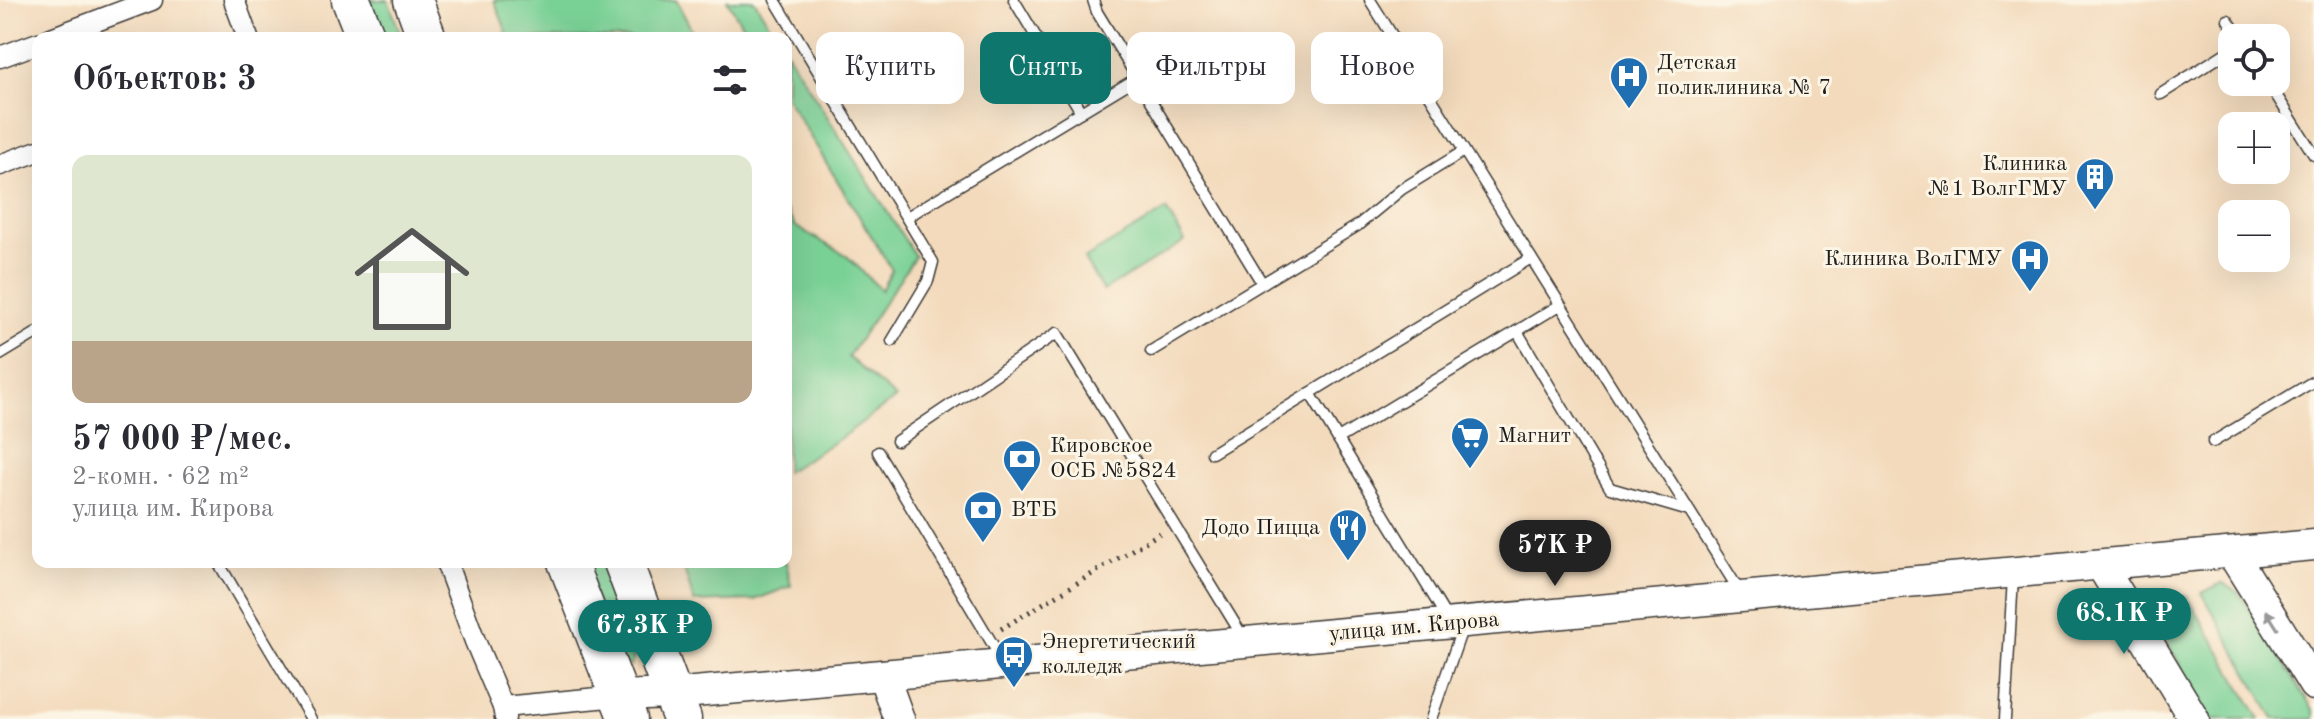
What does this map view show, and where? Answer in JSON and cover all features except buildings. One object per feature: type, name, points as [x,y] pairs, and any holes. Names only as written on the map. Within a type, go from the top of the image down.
[{"type":"highway","points":[[351,0],[364,32]]},
{"type":"highway","points":[[413,0],[425,32]]},
{"type":"highway","points":[[569,568],[624,708]]},
{"type":"highway","points":[[625,568],[677,707]]},
{"type":"main road","name":"улица им. Кирова","points":[[624,708],[677,707],[883,675],[2314,545]]},
{"type":"main road","points":[[2232,553],[2314,685]]},
{"type":"main road","points":[[2101,565],[2194,719]]},
{"type":"main road","points":[[883,675],[899,719]]},
{"type":"street","points":[[67,32],[152,0]]},
{"type":"street","points":[[234,0],[246,32]]},
{"type":"street","points":[[0,57],[32,45]]},
{"type":"street","points":[[0,165],[32,153]]},
{"type":"street","points":[[448,568],[504,713],[624,708]]},
{"type":"lane","points":[[775,0],[933,262],[932,271],[892,341]]},
{"type":"lane","points":[[1014,0],[1081,112]]},
{"type":"lane","points":[[1093,0],[1127,62]]},
{"type":"lane","points":[[1370,0],[1743,598]]},
{"type":"lane","points":[[2228,20],[2231,24]]},
{"type":"lane","points":[[2161,94],[2218,58]]},
{"type":"lane","points":[[907,217],[1127,84]]},
{"type":"lane","points":[[2277,96],[2314,155]]},
{"type":"lane","points":[[1153,104],[1262,283]]},
{"type":"lane","points":[[2302,135],[2314,128]]},
{"type":"lane","points":[[1151,351],[1357,226],[1402,189],[1464,151]]},
{"type":"lane","points":[[1212,453],[1531,258]]},
{"type":"lane","points":[[1338,439],[1560,305]]},
{"type":"lane","points":[[1517,331],[1610,488],[1689,511]]},
{"type":"lane","points":[[897,441],[1057,333],[1246,642]]},
{"type":"lane","points":[[0,355],[32,336]]},
{"type":"lane","points":[[2213,442],[2314,381]]},
{"type":"lane","points":[[1310,393],[1457,624],[1431,719]]},
{"type":"lane","points":[[878,452],[1004,664]]},
{"type":"lane","points":[[222,568],[311,719]]},
{"type":"lane","points":[[2005,719],[2013,573]]},
{"type":"path","points":[[988,637],[1174,524]]},
{"type":"green space","points":[[368,0],[388,0],[400,32],[381,32]]},
{"type":"green space","points":[[494,0],[676,0],[693,32],[507,32]]},
{"type":"green space","points":[[727,0],[754,0],[774,32],[746,32]]},
{"type":"green space","points":[[792,61],[816,99],[816,104],[819,104],[915,256],[848,357],[896,398],[792,468],[792,221],[795,226],[847,256],[881,290],[892,270],[792,107]]},
{"type":"green space","points":[[1166,210],[1185,241],[1103,291],[1084,259]]},
{"type":"green space","points":[[584,568],[603,568],[635,652],[631,666],[618,660]]},
{"type":"green space","points":[[684,568],[787,568],[791,586],[754,600],[694,602]]},
{"type":"green space","points":[[2222,583],[2239,593],[2314,711],[2314,719],[2274,719],[2202,593]]},
{"type":"green space","points":[[2187,596],[2260,719],[2211,719],[2146,605],[2156,600]]},
{"type":"place","name":"Детская поликлиника № 7","points":[[1629,110]]},
{"type":"place","name":"Клиника №1 ВолгГМУ","points":[[2095,211]]},
{"type":"place","name":"Клиника ВолГМУ","points":[[2030,293]]},
{"type":"place","name":"Магнит","points":[[1470,470]]},
{"type":"place","name":"Кировское ОСБ №5824","points":[[1022,493]]},
{"type":"place","name":"ВТБ","points":[[983,544]]},
{"type":"place","name":"Додо Пицца","points":[[1348,562]]},
{"type":"place","name":"Энергетический колледж","points":[[1014,689]]}]
